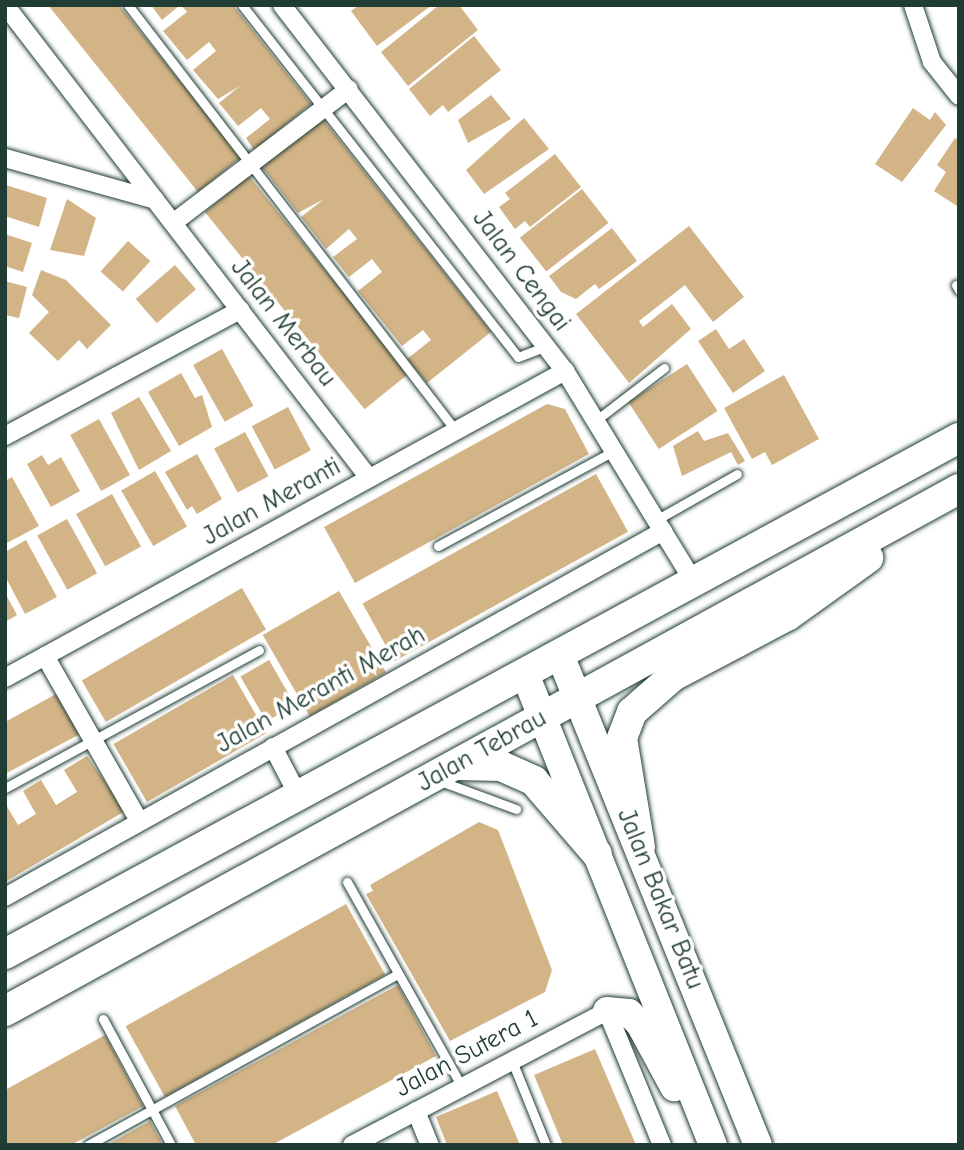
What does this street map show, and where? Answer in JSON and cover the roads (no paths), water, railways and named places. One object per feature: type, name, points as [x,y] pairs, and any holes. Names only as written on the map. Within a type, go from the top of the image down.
[{"type":"highway","name":"Jalan Tebrau","points":[[5,954],[695,584],[959,438]]},
{"type":"highway","name":"Jalan Tebrau","points":[[5,1011],[959,489]]},
{"type":"highway","points":[[640,847],[622,738],[632,712],[673,676],[798,608],[926,508]]},
{"type":"highway","points":[[455,765],[501,766],[534,781],[597,855]]},
{"type":"main road","name":"Jalan Bakar Batu","points":[[560,655],[640,847],[758,1145]]},
{"type":"main road","name":"Jalan Bakar Batu","points":[[525,674],[713,1145]]},
{"type":"main road","points":[[607,1011],[629,1013],[640,1024],[676,1090],[699,1111]]},
{"type":"street","name":"Jalan Merbau","points":[[5,5],[369,478]]},
{"type":"street","name":"Jalan Cengai","points":[[282,5],[565,371],[695,584]]},
{"type":"street","points":[[913,5],[932,62],[959,96]]},
{"type":"street","points":[[173,223],[349,89]]},
{"type":"street","points":[[5,158],[155,200]]},
{"type":"street","points":[[5,436],[240,310]]},
{"type":"street","name":"Jalan Meranti","points":[[5,678],[565,371]]},
{"type":"street","name":"Jalan Meranti Merah","points":[[5,897],[660,525]]},
{"type":"street","points":[[45,656],[139,821]]},
{"type":"street","points":[[272,747],[298,795]]},
{"type":"street","points":[[607,1011],[662,1145]]},
{"type":"street","name":"Jalan Sutera 1","points":[[352,1145],[607,1011]]},
{"type":"street","points":[[416,1111],[430,1145]]},
{"type":"lane","points":[[128,5],[456,431]]},
{"type":"lane","points":[[242,5],[518,357],[546,346]]},
{"type":"lane","points":[[595,421],[664,368]]},
{"type":"lane","points":[[438,546],[614,451]]},
{"type":"lane","points":[[660,525],[737,474]]},
{"type":"lane","points":[[5,788],[259,650]]},
{"type":"lane","points":[[424,783],[468,786],[516,809]]},
{"type":"lane","points":[[347,882],[461,1087]]},
{"type":"lane","points":[[88,1145],[398,974]]},
{"type":"lane","points":[[103,1019],[171,1145]]},
{"type":"lane","points":[[512,1061],[546,1145]]}]
